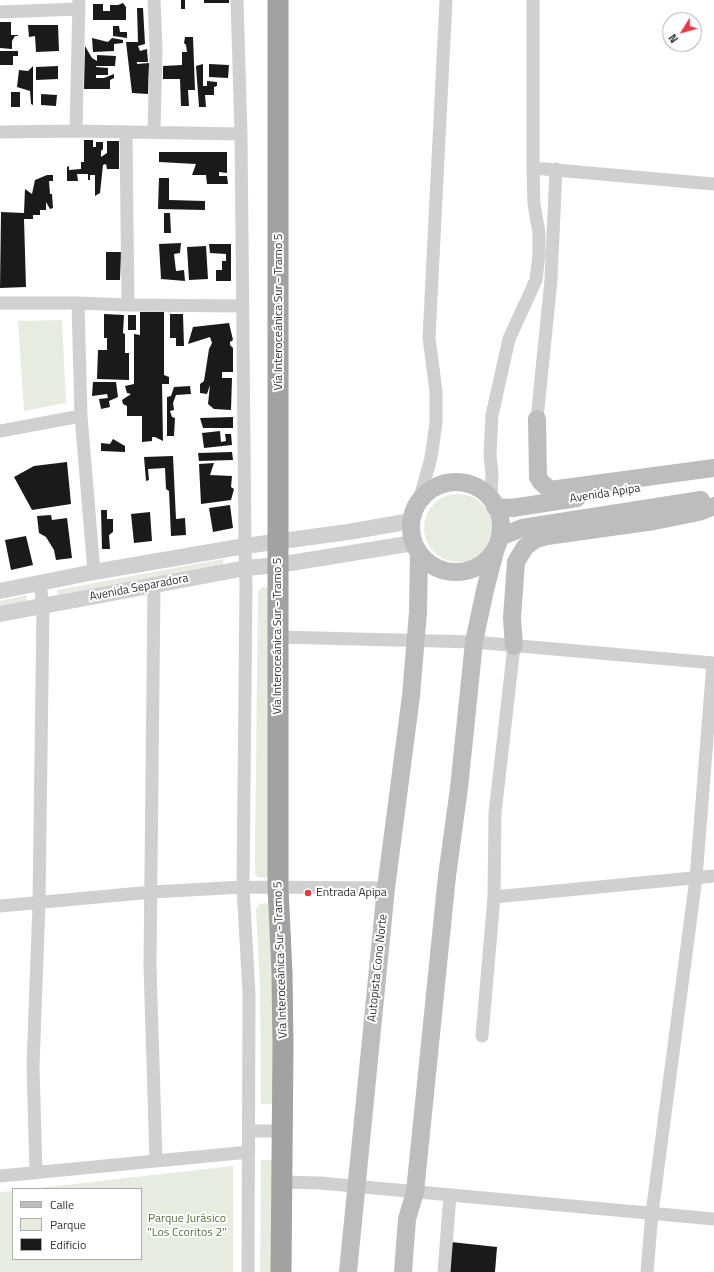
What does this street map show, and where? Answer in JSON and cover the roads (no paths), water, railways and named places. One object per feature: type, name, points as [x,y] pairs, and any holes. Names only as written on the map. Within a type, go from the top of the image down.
[{"type":"highway","name":"Vía Interoceánica Sur - Tramo 5","points":[[278,0],[278,888],[282,973],[282,1272]]},
{"type":"main road","points":[[537,419],[538,476],[540,482],[550,490],[714,468]]},
{"type":"main road","name":"Avenida Apipa","points":[[493,503],[512,508],[714,478]]},
{"type":"main road","points":[[403,1272],[407,1219],[415,1192],[447,876],[459,788],[474,642],[485,590],[498,542],[500,527],[499,517],[493,503],[484,493],[475,487],[465,484],[444,484],[435,488],[419,501],[414,511],[411,521],[411,532],[416,548],[427,562],[436,568],[459,572],[470,570],[481,565],[489,557],[498,542]]},
{"type":"main road","name":"Avenida Apipa","points":[[498,542],[522,528],[714,498]]},
{"type":"main road","points":[[514,646],[512,618],[516,562],[525,547],[536,539],[547,536],[654,521],[699,512],[714,506]]},
{"type":"main road","name":"Autopista Cono Norte","points":[[348,1272],[386,888],[411,696],[418,612],[416,548]]},
{"type":"street","points":[[154,0],[156,48],[154,132]]},
{"type":"street","points":[[237,0],[241,134],[246,568],[243,887],[249,993],[248,1272]]},
{"type":"street","points":[[419,501],[431,458],[436,423],[436,391],[428,338],[446,0]]},
{"type":"street","points":[[493,503],[490,455],[494,408],[509,338],[536,280],[539,254],[539,233],[534,204],[533,168],[533,0]]},
{"type":"street","points":[[0,12],[79,5],[76,131]]},
{"type":"street","points":[[0,132],[76,131],[241,134]]},
{"type":"street","points":[[126,132],[128,305]]},
{"type":"street","points":[[533,168],[714,184]]},
{"type":"street","points":[[537,419],[551,280],[556,169]]},
{"type":"street","points":[[0,303],[242,306]]},
{"type":"street","points":[[78,303],[81,416],[94,572]]},
{"type":"street","points":[[0,431],[81,416]]},
{"type":"street","points":[[278,541],[348,532],[411,521]]},
{"type":"street","name":"Avenida Separadora","points":[[0,591],[94,572],[278,541]]},
{"type":"street","points":[[278,565],[416,548]]},
{"type":"street","name":"Avenida Separadora","points":[[0,614],[246,568],[278,565]]},
{"type":"street","points":[[36,1173],[32,1066],[39,903],[43,606],[40,583]]},
{"type":"street","points":[[154,585],[152,892],[150,966],[156,1160]]},
{"type":"street","points":[[279,638],[474,642],[713,663],[696,878],[652,1213],[647,1272]]},
{"type":"street","points":[[482,1036],[494,896],[496,813],[514,646]]},
{"type":"street","points":[[494,896],[714,876]]},
{"type":"street","points":[[0,906],[152,892],[243,887],[386,888]]},
{"type":"street","points":[[249,1131],[283,1131]]},
{"type":"street","points":[[0,1176],[249,1152]]},
{"type":"street","points":[[282,1182],[357,1186],[714,1219]]},
{"type":"street","points":[[444,1272],[450,1195]]},
{"type":"place","name":"Entrada Apipa","points":[[308,893]]},
{"type":"park label","name":"Parque Jurásico \"Los Ccoritos 2\"","points":[[187,1226]]}]
